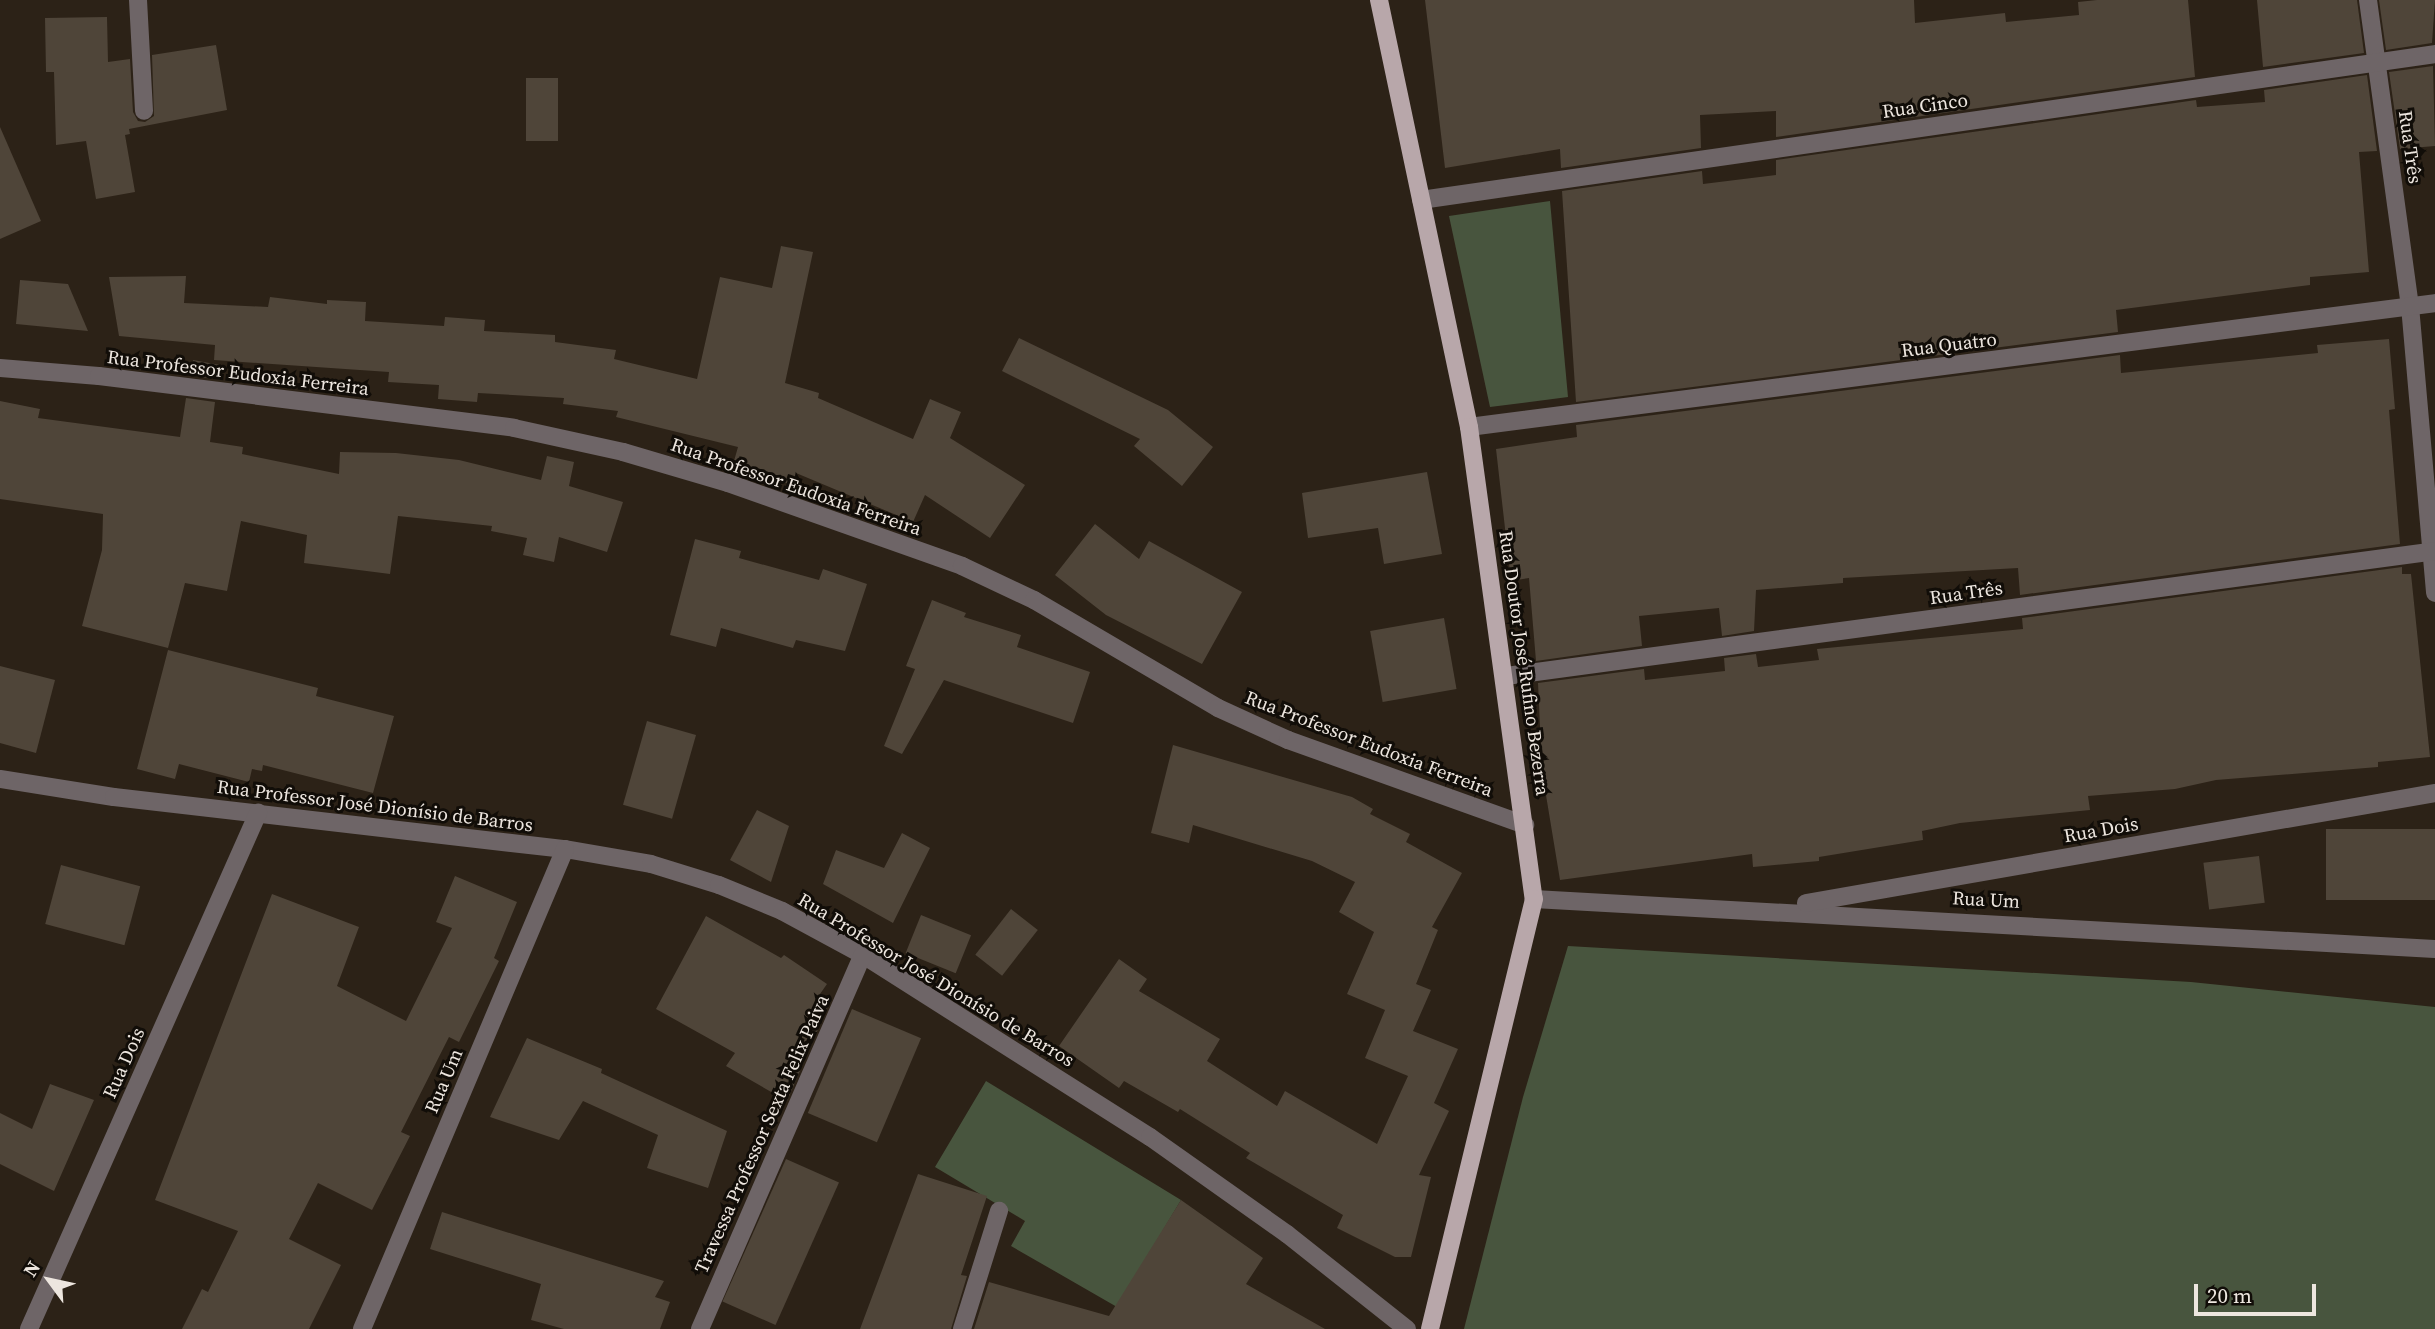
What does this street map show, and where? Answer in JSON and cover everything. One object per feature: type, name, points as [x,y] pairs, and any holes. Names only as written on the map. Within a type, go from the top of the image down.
[{"type":"main road","name":"Rua Doutor José Rufino Bezerra","points":[[1379,0],[1469,428],[1506,676],[1534,899],[1430,1329]]},
{"type":"street","points":[[138,0],[144,111]]},
{"type":"street","name":"Rua Três","points":[[2368,0],[2410,306],[2435,593]]},
{"type":"street","name":"Rua Cinco","points":[[1421,200],[2435,54]]},
{"type":"street","name":"Rua Quatro","points":[[1469,428],[2435,303]]},
{"type":"street","name":"Rua Professor Eudoxia Ferreira","points":[[0,369],[99,376],[514,429],[623,452],[715,479],[962,566],[1034,600],[1218,708],[1288,740],[1525,825]]},
{"type":"street","name":"Rua Três","points":[[1506,676],[2433,551]]},
{"type":"street","name":"Rua Professor José Dionísio de Barros","points":[[0,779],[565,849],[651,864],[719,885],[782,911],[863,956],[1150,1137],[1287,1234],[1407,1329]]},
{"type":"street","name":"Rua Dois","points":[[1775,909],[2435,793]]},
{"type":"street","name":"Rua Dois","points":[[29,1329],[258,813]]},
{"type":"street","name":"Rua Um","points":[[362,1329],[565,849]]},
{"type":"street","name":"Rua Um","points":[[1534,899],[1775,909],[2435,949]]},
{"type":"street","name":"Travessa Professor Sexta Felix Paiva","points":[[700,1329],[863,956]]},
{"type":"street","points":[[962,1329],[999,1211]]},
{"type":"green space","points":[[1550,201],[1568,397],[1490,407],[1449,216]]},
{"type":"green space","points":[[1568,946],[2191,982],[2435,1007],[2435,1329],[1464,1329],[1523,1097]]},
{"type":"green space","points":[[986,1081],[1181,1200],[1117,1307],[1011,1246],[1025,1221],[935,1167]]},
{"type":"building","points":[[1425,0],[1914,0],[1915,23],[2005,13],[2006,22],[2079,15],[2078,2],[2097,0],[2188,0],[2195,77],[1776,137],[1776,111],[1700,115],[1701,148],[1561,168],[1560,149],[1445,168]]},
{"type":"building","points":[[2257,0],[2357,0],[2364,53],[2263,67]]},
{"type":"building","points":[[2379,0],[2435,0],[2432,43],[2386,50]]},
{"type":"building","points":[[107,17],[108,62],[130,59],[133,112],[138,121],[145,122],[154,116],[152,55],[216,45],[227,110],[129,129],[130,134],[125,135],[135,192],[96,199],[86,141],[56,145],[54,72],[46,72],[45,18]]},
{"type":"building","points":[[2433,66],[2435,146],[2400,149],[2389,72]]},
{"type":"building","points":[[2367,75],[2377,151],[2359,152],[2369,272],[2310,277],[2310,285],[2116,310],[2118,332],[1576,402],[1562,191],[1702,171],[1703,184],[1776,175],[1776,160],[2196,100],[2197,107],[2265,102],[2264,90]]},
{"type":"building","points":[[526,78],[558,78],[558,141],[526,141]]},
{"type":"building","points":[[0,127],[41,221],[0,239]]},
{"type":"building","points":[[781,246],[813,252],[785,383],[819,393],[818,398],[913,439],[930,399],[961,412],[950,438],[1025,485],[990,538],[925,495],[913,522],[796,473],[793,485],[732,468],[738,447],[616,417],[618,411],[563,404],[564,398],[478,393],[477,402],[438,399],[439,385],[388,382],[389,372],[214,360],[215,345],[119,336],[109,277],[186,276],[184,303],[268,307],[270,297],[327,304],[327,300],[366,302],[365,321],[444,326],[445,317],[485,320],[484,331],[555,335],[555,342],[616,350],[614,359],[697,379],[720,277],[772,288]]},
{"type":"building","points":[[20,280],[68,284],[88,331],[16,324]]},
{"type":"building","points":[[1019,338],[1168,410],[1213,447],[1182,486],[1134,446],[1140,439],[1002,371]]},
{"type":"building","points":[[2389,339],[2395,409],[2389,410],[2400,544],[2020,595],[2018,568],[1843,578],[1843,583],[1756,590],[1754,631],[1722,636],[1719,608],[1639,616],[1642,646],[1536,661],[1529,578],[1511,581],[1496,449],[1577,437],[1576,425],[2120,355],[2121,373],[2318,353],[2317,345]]},
{"type":"building","points":[[193,360],[220,365],[218,379],[190,376]]},
{"type":"building","points":[[186,398],[215,402],[210,442],[243,447],[242,454],[339,474],[340,452],[396,453],[459,460],[541,480],[547,456],[574,462],[569,486],[623,502],[607,552],[559,537],[554,562],[523,555],[527,538],[491,531],[492,526],[398,516],[390,574],[304,563],[307,535],[241,521],[227,591],[185,583],[168,648],[82,626],[102,550],[103,514],[0,499],[0,401],[40,409],[38,418],[180,437]]},
{"type":"building","points":[[1427,472],[1442,554],[1384,564],[1378,528],[1308,538],[1302,493]]},
{"type":"building","points":[[1095,524],[1139,559],[1149,541],[1242,592],[1202,664],[1106,615],[1055,575]]},
{"type":"building","points":[[695,539],[741,551],[739,558],[819,580],[823,569],[867,584],[845,651],[796,640],[793,648],[721,628],[716,647],[670,635]]},
{"type":"building","points":[[2402,567],[2402,574],[2411,574],[2430,757],[2378,762],[2378,767],[2216,780],[2175,789],[2088,796],[2090,810],[1960,823],[1922,831],[1923,840],[1819,857],[1819,861],[1753,867],[1752,854],[1560,880],[1542,771],[1538,683],[1644,669],[1645,680],[1725,671],[1724,658],[1756,654],[1758,667],[1819,660],[1817,649],[2023,629],[2022,618]]},
{"type":"building","points":[[932,600],[966,613],[964,617],[1021,635],[1017,647],[1090,672],[1073,723],[944,680],[902,754],[884,746],[915,669],[906,666]]},
{"type":"building","points":[[1444,618],[1457,689],[1383,702],[1370,631]]},
{"type":"building","points":[[168,650],[318,688],[316,696],[394,716],[373,793],[263,765],[262,771],[252,769],[249,782],[179,764],[175,779],[137,769]]},
{"type":"building","points":[[0,666],[55,680],[36,753],[0,743]]},
{"type":"building","points":[[647,721],[696,735],[672,819],[623,805]]},
{"type":"building","points":[[1173,745],[1352,797],[1373,809],[1370,814],[1410,834],[1406,842],[1462,873],[1432,927],[1438,930],[1416,984],[1431,990],[1413,1031],[1458,1049],[1434,1103],[1449,1111],[1419,1175],[1431,1177],[1411,1257],[1395,1257],[1337,1228],[1343,1215],[1246,1158],[1250,1153],[1180,1109],[1178,1112],[1124,1081],[1119,1088],[1059,1046],[1119,959],[1147,979],[1139,991],[1220,1039],[1207,1061],[1277,1106],[1285,1091],[1377,1144],[1408,1076],[1365,1058],[1385,1010],[1347,994],[1374,932],[1339,912],[1355,882],[1312,861],[1193,825],[1189,843],[1151,833]]},
{"type":"building","points":[[757,810],[789,826],[771,882],[730,860]]},
{"type":"building","points":[[2326,829],[2435,829],[2435,900],[2326,900]]},
{"type":"building","points":[[902,833],[930,848],[893,923],[823,884],[836,850],[884,868]]},
{"type":"building","points":[[2259,856],[2265,903],[2209,909],[2203,863]]},
{"type":"building","points":[[61,865],[140,886],[124,945],[45,924]]},
{"type":"building","points":[[455,876],[517,902],[494,958],[499,961],[459,1042],[449,1037],[401,1132],[410,1136],[372,1210],[318,1183],[289,1239],[341,1265],[309,1329],[182,1329],[202,1289],[208,1292],[238,1231],[155,1200],[272,894],[359,927],[337,986],[406,1021],[452,928],[436,922]]},
{"type":"building","points":[[1011,909],[1038,930],[1002,976],[975,955]]},
{"type":"building","points":[[921,915],[971,935],[956,973],[906,953]]},
{"type":"building","points":[[706,916],[781,958],[784,955],[827,984],[820,994],[831,999],[787,1101],[726,1066],[735,1053],[656,1009]]},
{"type":"building","points":[[852,1009],[921,1038],[877,1142],[808,1113]]},
{"type":"building","points":[[527,1038],[602,1069],[601,1073],[727,1131],[708,1188],[647,1168],[658,1135],[583,1101],[559,1140],[490,1117]]},
{"type":"building","points":[[50,1084],[94,1100],[54,1191],[0,1164],[0,1113],[32,1129]]},
{"type":"building","points":[[786,1159],[839,1183],[776,1325],[723,1302]]},
{"type":"building","points":[[918,1174],[987,1196],[961,1275],[967,1276],[951,1329],[860,1329]]},
{"type":"building","points":[[1181,1200],[1263,1258],[1246,1284],[1325,1329],[974,1329],[989,1282],[1109,1316]]},
{"type":"building","points":[[442,1212],[664,1281],[655,1297],[670,1302],[660,1329],[564,1329],[531,1320],[541,1284],[430,1249]]}]
